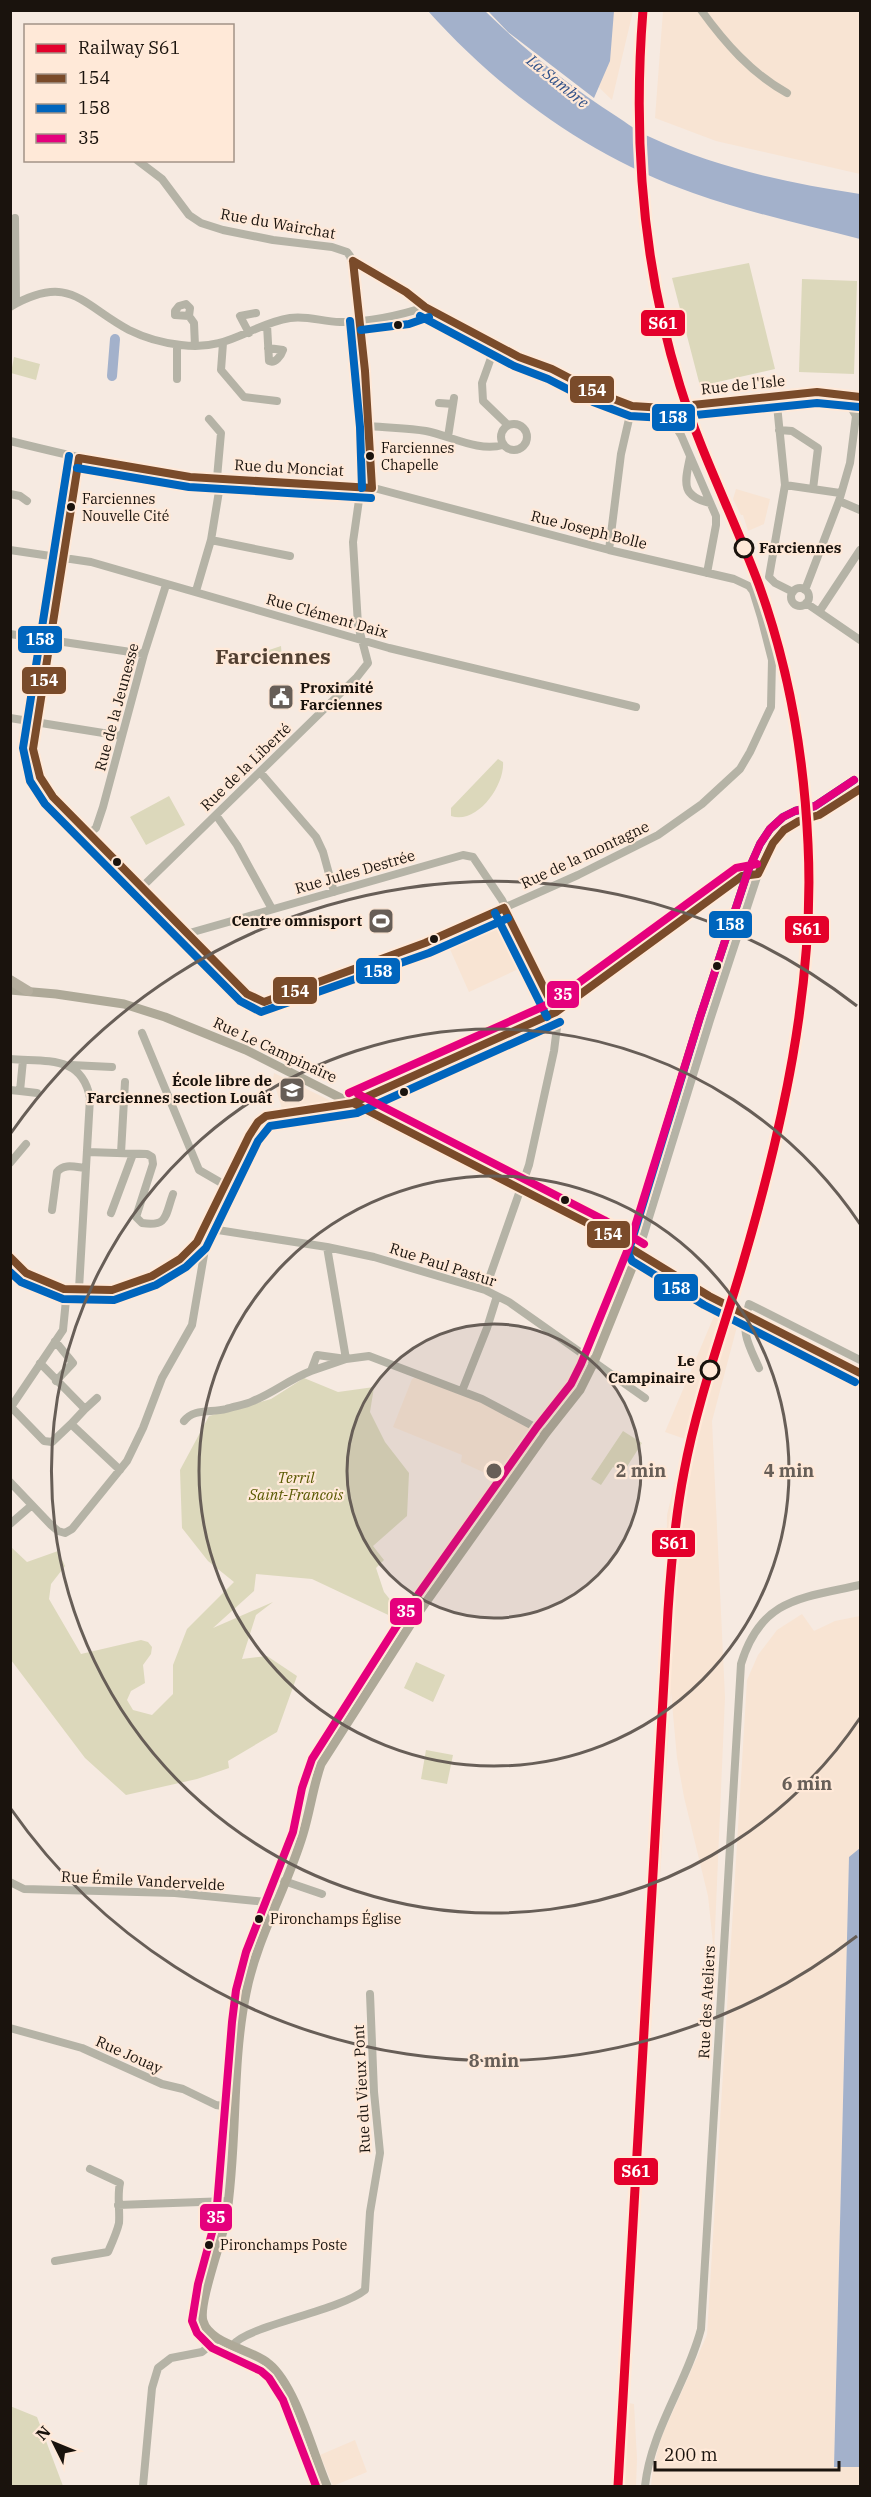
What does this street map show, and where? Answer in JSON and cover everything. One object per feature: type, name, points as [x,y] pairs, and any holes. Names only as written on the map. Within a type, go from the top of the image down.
[{"type":"highway","points":[[10,980],[28,991]]},
{"type":"main road","name":"Rue Le Campinaire","points":[[10,990],[119,1003],[165,1017],[246,1050],[599,1229],[709,1296],[861,1373]]},
{"type":"main road","points":[[327,2487],[291,2395],[277,2371],[267,2362],[218,2339],[205,2326],[202,2313],[226,2220],[246,1993],[256,1956],[303,1834],[312,1790],[321,1764],[336,1737],[414,1619],[546,1432],[580,1390],[594,1362],[638,1253]]},
{"type":"street","points":[[701,10],[743,61],[768,82],[787,93]]},
{"type":"street","name":"Rue du Wairchat","points":[[140,162],[162,179],[189,215],[201,223],[273,240],[341,249],[347,252],[352,261],[406,292],[425,308],[496,344]]},
{"type":"street","points":[[15,218],[13,305],[40,294],[70,294],[83,298],[127,329],[145,337],[177,345],[223,343],[291,318],[340,322],[406,314],[425,308]]},
{"type":"street","points":[[352,261],[370,426],[372,488]]},
{"type":"street","points":[[249,333],[240,316],[256,313]]},
{"type":"street","points":[[189,316],[194,323],[195,346]]},
{"type":"street","points":[[267,325],[268,348]]},
{"type":"street","points":[[223,343],[221,370],[244,397],[277,401]]},
{"type":"street","points":[[496,344],[482,383],[483,401],[508,425]]},
{"type":"street","name":"Rue de l'Isle","points":[[496,344],[519,357],[552,369],[607,397],[632,406],[664,408],[817,392],[861,397]]},
{"type":"street","points":[[177,345],[177,379]]},
{"type":"street","points":[[776,395],[785,484],[770,577],[775,583],[793,592]]},
{"type":"street","points":[[805,590],[850,463],[859,414],[844,395]]},
{"type":"street","points":[[439,403],[454,401],[448,437]]},
{"type":"street","points":[[609,550],[621,454],[632,406]]},
{"type":"street","points":[[664,408],[690,455],[716,516],[707,573]]},
{"type":"street","name":"Rue du Monciat","points":[[209,419],[221,433],[219,478]]},
{"type":"street","points":[[370,426],[426,431],[484,446],[503,445],[515,451],[521,449],[527,442],[528,434],[523,426],[508,425],[502,432],[503,445]]},
{"type":"street","points":[[779,430],[792,431],[818,448],[813,489]]},
{"type":"street","name":"Rue du Monciat","points":[[10,441],[79,458],[164,473],[361,486],[465,512]]},
{"type":"street","points":[[690,455],[686,479],[687,489],[691,496],[698,500],[710,502]]},
{"type":"street","points":[[79,458],[33,749],[40,777],[53,797],[186,934],[247,994],[256,1000],[264,1002],[425,943],[504,908],[556,1012],[558,1019],[554,1051],[529,1165],[485,1290]]},
{"type":"street","points":[[196,591],[211,540],[219,478]]},
{"type":"street","points":[[785,484],[839,497],[861,510]]},
{"type":"street","points":[[361,486],[353,542],[361,640],[368,663]]},
{"type":"street","points":[[10,494],[20,496],[27,501]]},
{"type":"street","name":"Rue Joseph Bolle","points":[[465,512],[707,573]]},
{"type":"street","points":[[211,540],[290,556]]},
{"type":"street","name":"Rue Clément Daix","points":[[10,550],[91,562],[389,648],[636,707]]},
{"type":"street","points":[[819,612],[861,550]]},
{"type":"street","name":"Rue de la montagne","points":[[504,908],[578,875],[658,835],[709,797],[740,769],[771,707],[772,660],[753,591],[749,586],[734,579],[707,573]]},
{"type":"street","name":"Rue de la Jeunesse","points":[[89,834],[96,828],[144,654],[166,585]]},
{"type":"street","points":[[793,592],[798,588],[805,590],[809,596],[806,603]]},
{"type":"street","points":[[793,592],[794,602],[798,605],[806,603],[861,640]]},
{"type":"street","points":[[10,634],[144,654]]},
{"type":"street","name":"Rue de la Liberté","points":[[141,888],[357,677],[376,652],[389,648]]},
{"type":"street","points":[[10,718],[122,736]]},
{"type":"street","points":[[260,772],[316,837],[323,852],[334,892]]},
{"type":"street","points":[[638,1253],[685,1098],[758,874],[778,835],[798,821],[819,816],[861,789]]},
{"type":"street","points":[[216,815],[237,845],[272,909]]},
{"type":"street","name":"Rue Jules Destrée","points":[[186,934],[469,855],[473,857],[494,887],[504,908]]},
{"type":"street","points":[[10,1256],[26,1273],[64,1289],[112,1290],[152,1276],[180,1259],[197,1242],[249,1136],[258,1122],[266,1116],[353,1103],[416,1077],[556,1012],[742,876],[758,874]]},
{"type":"street","points":[[142,1033],[199,1170],[225,1185]]},
{"type":"street","points":[[10,1059],[112,1067]]},
{"type":"street","points":[[20,1091],[23,1060]]},
{"type":"street","points":[[70,1065],[83,1077],[88,1090],[87,1152],[79,1289]]},
{"type":"street","points":[[121,1154],[125,1082]]},
{"type":"street","points":[[10,1090],[37,1093]]},
{"type":"street","points":[[10,1163],[26,1144]]},
{"type":"street","points":[[87,1152],[147,1154],[152,1157],[153,1164],[136,1217],[142,1223],[156,1225],[160,1223],[164,1219],[173,1194]]},
{"type":"street","points":[[111,1213],[133,1154]]},
{"type":"street","points":[[52,1210],[57,1172],[60,1168],[66,1166],[86,1168]]},
{"type":"street","name":"Rue Paul Pastur","points":[[205,1228],[327,1247],[374,1257],[485,1290],[509,1302],[645,1398]]},
{"type":"street","points":[[10,1482],[51,1525],[65,1533],[72,1529],[128,1461],[162,1378],[192,1325],[205,1249],[197,1242]]},
{"type":"street","points":[[327,1247],[346,1359]]},
{"type":"street","points":[[64,1289],[63,1330],[11,1407],[45,1441],[52,1442],[97,1398]]},
{"type":"street","points":[[462,1391],[497,1296]]},
{"type":"street","points":[[759,1368],[744,1324],[749,1304],[861,1360]]},
{"type":"street","points":[[55,1341],[76,1365],[56,1381]]},
{"type":"street","points":[[310,1371],[317,1355],[346,1359]]},
{"type":"street","points":[[184,1421],[188,1416],[199,1411],[210,1413],[253,1401],[310,1371],[346,1359],[369,1356],[462,1391],[546,1432]]},
{"type":"street","points":[[40,1363],[85,1409]]},
{"type":"street","points":[[71,1424],[120,1470]]},
{"type":"street","points":[[10,1524],[32,1505]]},
{"type":"street","name":"Rue des Ateliers","points":[[645,2487],[650,2457],[657,2436],[687,2371],[701,2329],[741,1664],[754,1632],[774,1611],[791,1602],[861,1585]]},
{"type":"street","points":[[284,1881],[322,1894]]},
{"type":"street","name":"Rue Émile Vandervelde","points":[[10,1882],[24,1889],[174,1893],[276,1903]]},
{"type":"street","name":"Rue du Vieux Pont","points":[[233,2345],[244,2336],[324,2309],[359,2295],[364,2290],[370,2212],[380,2153],[374,2092],[370,1994]]},
{"type":"street","name":"Rue Jouay","points":[[10,2028],[82,2049],[162,2084],[183,2089],[216,2105],[235,2108]]},
{"type":"street","points":[[55,2261],[108,2252],[119,2224],[117,2205],[120,2183],[90,2169]]},
{"type":"street","points":[[117,2205],[228,2201]]},
{"type":"street","points":[[143,2487],[152,2388],[158,2368],[171,2358],[202,2352],[218,2339]]},
{"type":"shaded area","points":[[520,11],[633,11],[612,100]]},
{"type":"shaded area","points":[[663,11],[860,11],[860,174],[716,141],[655,118]]},
{"type":"shaded area","points":[[736,489],[770,499],[764,524],[748,531],[743,515],[733,499]]},
{"type":"shaded area","points":[[507,921],[527,965],[469,992],[449,947]]},
{"type":"shaded area","name":"École libre de Farciennes section Louât","points":[[274,1073],[329,1100],[329,1103],[282,1109],[273,1079]]},
{"type":"shaded area","points":[[717,1309],[739,1319],[712,1421],[725,1697],[714,1953],[708,1896],[677,1758],[671,1692],[629,2403],[634,2404],[636,2486],[613,2486],[618,2444],[651,1877],[666,1599],[667,1515],[685,1439],[665,1432]]},
{"type":"shaded area","points":[[415,1377],[482,1401],[537,1432],[539,1437],[507,1483],[461,1462],[462,1455],[393,1427],[412,1379]]},
{"type":"shaded area","points":[[802,1614],[814,1631],[835,1621],[860,1616],[860,1848],[849,1857],[834,2466],[860,2467],[860,2486],[651,2486],[661,2438],[707,2335],[747,1680],[758,1655],[777,1630]]},
{"type":"shaded area","points":[[355,2440],[367,2472],[333,2486],[320,2455]]},
{"type":"green space","points":[[749,263],[775,369],[700,386],[672,278]]},
{"type":"green space","points":[[802,279],[857,281],[854,374],[799,372]]},
{"type":"green space","points":[[14,357],[40,364],[36,380],[11,373]]},
{"type":"green space","points":[[281,646],[282,659],[264,658],[237,663],[236,655],[263,652]]},
{"type":"green space","points":[[498,759],[503,762],[502,771],[494,792],[487,801],[470,815],[451,816],[451,808]]},
{"type":"green space","points":[[169,796],[185,825],[146,845],[130,817]]},
{"type":"green space","name":"Terril Saint-Francois","points":[[304,1378],[338,1392],[374,1387],[370,1412],[385,1442],[409,1473],[407,1516],[373,1546],[384,1560],[376,1568],[384,1592],[404,1617],[401,1621],[312,1579],[256,1574],[254,1591],[213,1628],[273,1602],[256,1615],[242,1659],[267,1656],[297,1676],[277,1732],[228,1761],[229,1768],[197,1779],[126,1795],[85,1758],[11,1660],[11,1547],[27,1562],[58,1551],[65,1566],[51,1584],[49,1599],[81,1654],[141,1640],[148,1642],[152,1647],[151,1654],[143,1665],[145,1683],[131,1691],[127,1700],[133,1710],[152,1715],[173,1694],[173,1665],[187,1629],[234,1582],[208,1561],[182,1528],[180,1470],[209,1416],[271,1399]]},
{"type":"green space","points":[[623,1431],[642,1443],[623,1473],[613,1467],[601,1485],[591,1479]]},
{"type":"green space","points":[[416,1662],[445,1675],[433,1702],[404,1688]]},
{"type":"green space","points":[[426,1750],[453,1755],[447,1784],[421,1779]]},
{"type":"green space","points":[[10,2406],[37,2417],[63,2486],[11,2486]]},
{"type":"water","name":"La Sambre","points":[[428,11],[485,11],[531,53],[581,92],[641,133],[675,148],[753,173],[860,194],[860,239],[713,200],[618,161],[549,119],[517,95],[456,41]]},
{"type":"water","points":[[488,11],[614,11],[610,61],[594,98],[508,32]]},
{"type":"water","points":[[860,1848],[860,2467],[834,2467],[849,1857]]},
{"type":"pier","points":[[634,124],[646,132],[648,177],[636,172]]},
{"type":"waterway","points":[[112,376],[115,339]]},
{"type":"rail line","name":"S61","points":[[618,2486],[668,1611],[676,1524],[689,1446],[710,1368],[757,1215],[782,1110],[801,1004],[809,897],[803,778],[799,745],[779,648],[759,585],[688,411],[667,340],[657,294],[643,200],[640,153],[639,105],[643,10]]},
{"type":"transit line","name":"154","points":[[353,261],[406,292],[425,307],[519,357],[552,369],[598,393],[632,406],[664,408],[817,392],[860,397]]},
{"type":"transit line","name":"154","points":[[353,261],[365,371],[372,488]]},
{"type":"transit line","name":"158","points":[[420,316],[514,366],[630,416],[665,418],[817,403],[859,407]]},
{"type":"transit line","name":"158","points":[[361,330],[409,324],[429,317]]},
{"type":"transit line","name":"158","points":[[350,321],[360,427],[362,488]]},
{"type":"transit line","name":"158","points":[[69,456],[23,748],[30,781],[45,804],[240,1001],[261,1012],[429,953],[508,918]]},
{"type":"transit line","name":"154","points":[[79,458],[33,749],[40,777],[53,797],[247,994],[264,1002],[425,943],[504,908]]},
{"type":"transit line","name":"154","points":[[79,458],[190,477],[372,488]]},
{"type":"transit line","name":"158","points":[[77,468],[189,487],[371,498]]},
{"type":"transit line","name":"158","points":[[854,780],[815,806],[783,817],[770,829],[760,844],[748,871],[700,1017],[628,1253],[632,1261],[704,1305],[855,1382]]},
{"type":"transit line","name":"35","points":[[316,2486],[283,2400],[269,2378],[261,2371],[212,2348],[197,2333],[192,2321],[198,2284],[216,2218],[232,2022],[236,1990],[246,1952],[293,1832],[302,1788],[312,1759],[405,1613],[537,1427],[571,1384],[581,1364],[628,1249],[700,1017],[748,871],[760,844],[770,829],[783,817],[815,806],[854,780]]},
{"type":"transit line","name":"154","points":[[10,1257],[26,1273],[64,1289],[112,1290],[152,1276],[180,1259],[197,1242],[249,1136],[258,1122],[266,1116],[353,1103],[556,1012],[742,876],[758,874],[773,843],[784,830],[799,821],[819,815],[860,789]]},
{"type":"transit line","name":"35","points":[[349,1093],[551,1003],[736,868],[757,864]]},
{"type":"transit line","name":"154","points":[[504,908],[556,1012]]},
{"type":"transit line","name":"158","points":[[495,913],[547,1017]]},
{"type":"transit line","name":"158","points":[[10,1272],[21,1282],[63,1299],[114,1300],[156,1285],[186,1267],[206,1248],[258,1141],[270,1126],[357,1113],[560,1022]]},
{"type":"transit line","name":"35","points":[[358,1094],[604,1220],[644,1244]]},
{"type":"transit line","name":"154","points":[[353,1103],[599,1229],[709,1296],[860,1373]]},
{"type":"place","name":"Farciennes Chapelle","points":[[370,456]]},
{"type":"place","name":"Farciennes Nouvelle Cité","points":[[71,507]]},
{"type":"place","name":"Farciennes","points":[[744,548]]},
{"type":"place","name":"Proximité Farciennes","points":[[281,697]]},
{"type":"place","name":"Centre omnisport","points":[[381,921]]},
{"type":"place","name":"École libre de Farciennes section Louât","points":[[292,1090]]},
{"type":"place","name":"Le Campinaire","points":[[710,1370]]},
{"type":"place","name":"Pironchamps Église","points":[[259,1919]]},
{"type":"place","name":"Pironchamps Poste","points":[[209,2245]]},
{"type":"district","name":"Farciennes","points":[[273,657]]}]
